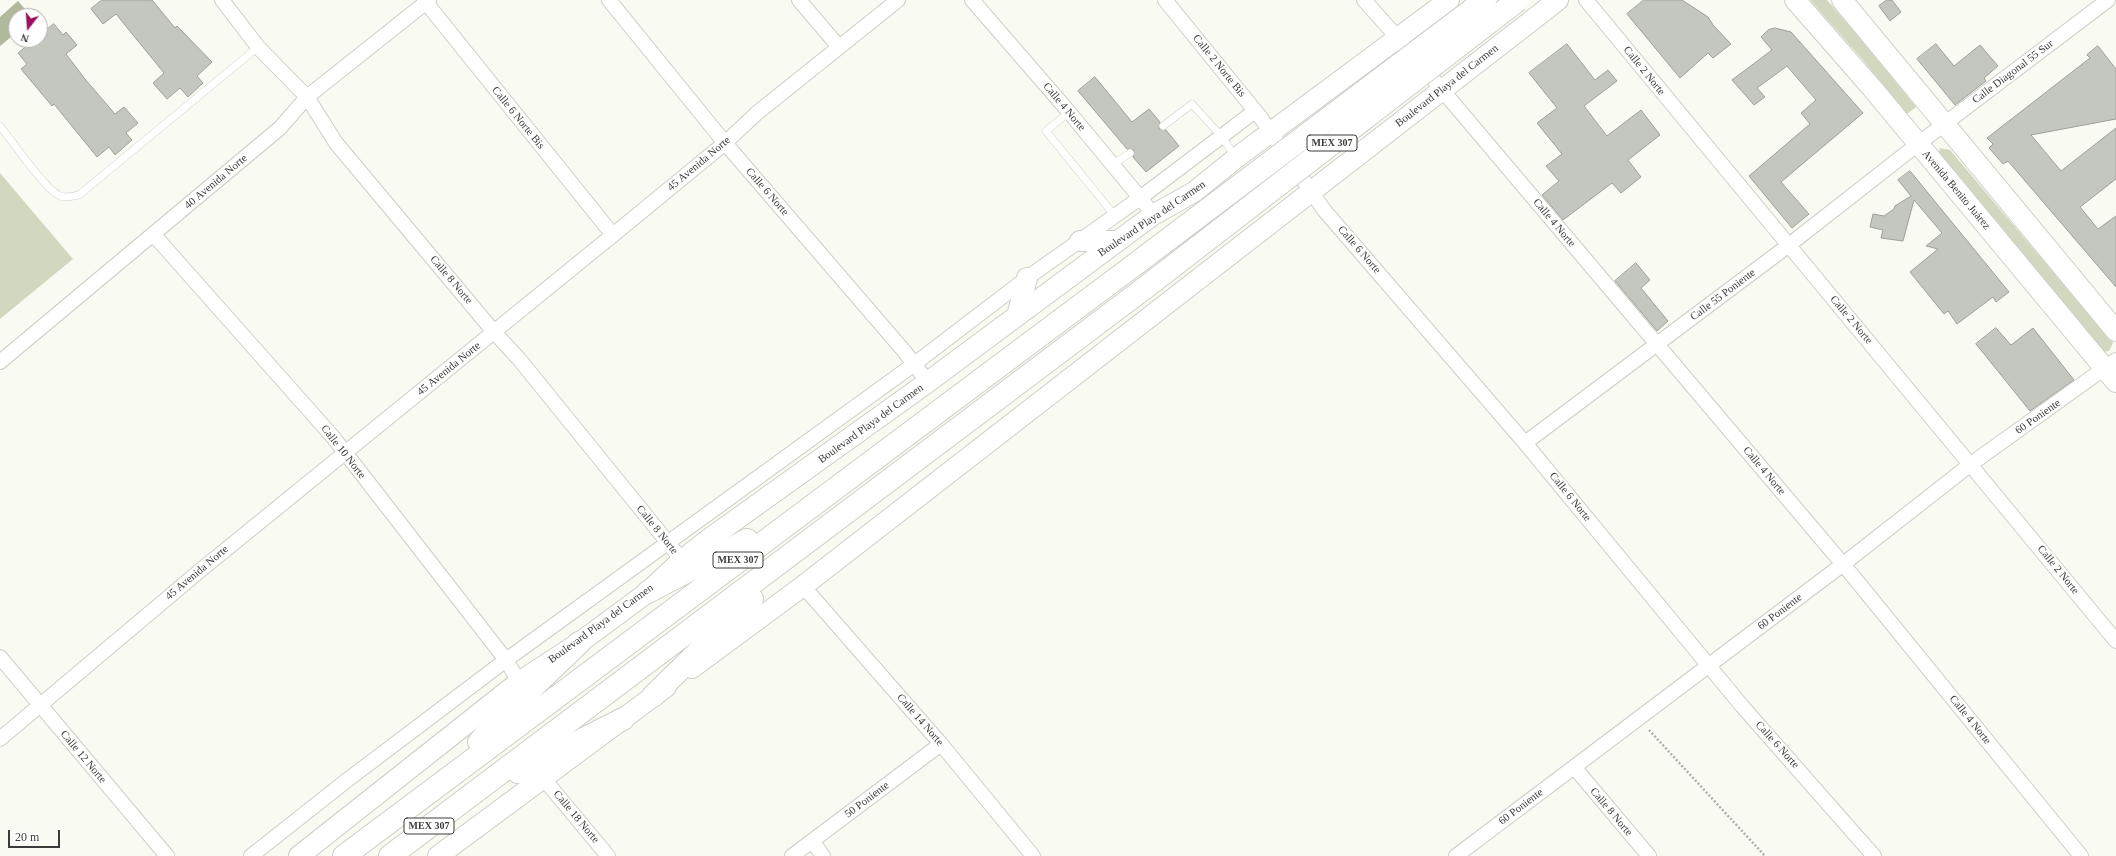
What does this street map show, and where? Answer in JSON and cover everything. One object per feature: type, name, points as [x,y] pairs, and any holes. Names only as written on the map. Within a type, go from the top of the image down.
[{"type":"highway","name":"MEX 307","points":[[344,856],[1133,266],[1485,0]]},
{"type":"highway","name":"MEX 307","points":[[390,856],[1146,287],[1518,0]]},
{"type":"highway","points":[[648,592],[805,510]]},
{"type":"highway","points":[[653,696],[810,541]]},
{"type":"highway","points":[[437,786],[513,706],[579,643]]},
{"type":"highway","points":[[469,797],[623,719]]},
{"type":"main road","name":"Boulevard Playa del Carmen","points":[[299,856],[519,682],[579,643],[648,592],[682,560],[928,382],[1153,215],[1194,192],[1236,158],[1449,0]]},
{"type":"main road","name":"Boulevard Playa del Carmen","points":[[438,856],[803,586],[1558,0]]},
{"type":"main road","name":"Avenida Benito Juárez","points":[[1795,0],[1867,82],[1918,144],[2112,370]]},
{"type":"main road","points":[[1842,0],[2116,331]]},
{"type":"main road","points":[[1080,240],[1117,241]]},
{"type":"main road","points":[[1016,316],[1027,278]]},
{"type":"street","name":"Calle 8 Norte","points":[[222,0],[258,47],[307,97],[336,143],[494,332],[519,359],[682,560]]},
{"type":"street","name":"Calle 6 Norte","points":[[609,0],[724,143],[904,351],[913,365],[928,382]]},
{"type":"street","points":[[799,0],[839,47]]},
{"type":"street","name":"45 Avenida Norte","points":[[0,739],[202,569],[613,235],[724,143],[757,113],[898,0]]},
{"type":"street","name":"Calle 4 Norte","points":[[972,0],[1069,112],[1153,215]]},
{"type":"street","name":"Calle 2 Norte Bis","points":[[1165,0],[1271,133]]},
{"type":"street","points":[[1364,0],[1441,90]]},
{"type":"street","name":"Calle 2 Norte","points":[[1586,0],[2116,641]]},
{"type":"street","name":"Calle Diagonal 55 Sur","points":[[1918,144],[2108,0]]},
{"type":"street","name":"40 Avenida Norte","points":[[0,362],[280,128],[307,97],[426,1]]},
{"type":"street","name":"Calle 6 Norte Bis","points":[[426,1],[613,235]]},
{"type":"street","name":"Calle 4 Norte","points":[[1441,90],[1657,343],[2081,856]]},
{"type":"street","points":[[251,856],[346,781],[506,660],[913,365],[1027,278],[1140,198],[1255,111]]},
{"type":"street","name":"Calle 6 Norte","points":[[1271,133],[1310,192],[1525,443],[1742,706],[1874,856]]},
{"type":"street","name":"Calle 55 Poniente","points":[[1525,443],[1789,245],[1918,144]]},
{"type":"street","name":"Calle 10 Norte","points":[[153,234],[346,453],[506,660],[519,682]]},
{"type":"street","name":"60 Poniente","points":[[1456,856],[1842,565],[1971,464],[2112,370]]},
{"type":"street","name":"Calle 14 Norte","points":[[803,586],[941,744],[1033,856]]},
{"type":"street","name":"Calle 12 Norte","points":[[0,657],[167,856]]},
{"type":"street","name":"50 Poniente","points":[[792,856],[941,744]]},
{"type":"street","name":"Calle 8 Norte","points":[[1574,767],[1649,856]]},
{"type":"street","name":"Calle 18 Norte","points":[[543,778],[608,856]]},
{"type":"street","points":[[812,841],[823,856]]},
{"type":"lane","points":[[0,126],[48,186],[58,195],[65,197],[79,195],[258,47]]},
{"type":"lane","points":[[1163,126],[1192,104],[1222,137],[1236,158]]},
{"type":"lane","points":[[1069,112],[1046,132],[1115,216]]},
{"type":"lane","points":[[1112,165],[1130,153]]},
{"type":"path","points":[[1639,719],[1765,856]]},
{"type":"shaded area","points":[[1810,0],[1827,0],[1871,51],[1916,107],[1907,114],[1862,59]]},
{"type":"shaded area","points":[[18,1],[24,8],[10,8]]},
{"type":"shaded area","points":[[8,10],[8,40],[0,46],[0,17]]},
{"type":"shaded area","points":[[1940,148],[1950,150],[2113,343],[2109,351],[2103,352],[1938,156]]},
{"type":"shaded area","points":[[0,173],[73,259],[0,319]]},
{"type":"building","points":[[102,0],[152,0],[175,28],[177,26],[212,62],[197,76],[203,83],[188,97],[180,88],[167,99],[153,83],[164,73],[116,14],[103,24],[91,9]]},
{"type":"building","points":[[1644,0],[1682,0],[1708,17],[1713,25],[1731,44],[1713,58],[1708,53],[1680,78],[1627,14]]},
{"type":"building","points":[[1887,0],[1892,0],[1901,12],[1890,21],[1879,6]]},
{"type":"building","points":[[54,24],[63,35],[66,32],[77,45],[66,54],[85,79],[115,114],[124,107],[138,123],[126,133],[132,140],[115,155],[109,147],[97,157],[54,104],[52,106],[21,69],[27,64],[18,53],[24,48],[48,48],[48,29]]},
{"type":"building","points":[[1775,28],[1791,32],[1863,113],[1781,182],[1809,214],[1792,228],[1749,176],[1810,124],[1801,113],[1816,100],[1787,66],[1757,88],[1765,97],[1754,105],[1732,80],[1772,50],[1761,37],[1768,30]]},
{"type":"building","points":[[1567,44],[1595,80],[1608,70],[1617,81],[1584,106],[1607,136],[1641,110],[1660,135],[1628,160],[1641,177],[1621,193],[1612,183],[1563,220],[1542,195],[1559,181],[1546,166],[1562,154],[1537,123],[1557,108],[1529,73]]},
{"type":"building","points":[[1936,44],[1954,66],[1980,45],[1998,66],[1984,78],[1986,81],[1955,105],[1917,59]]},
{"type":"building","points":[[2098,46],[2116,69],[2116,119],[2031,135],[2061,171],[2116,128],[2116,179],[2080,207],[2098,229],[2116,216],[2116,287],[2008,161],[2003,164],[1989,148],[1993,144],[1987,138],[2090,58],[2087,55]]},
{"type":"building","points":[[1095,77],[1132,122],[1149,109],[1160,122],[1159,129],[1166,130],[1179,146],[1146,172],[1133,157],[1134,150],[1127,149],[1078,91]]},
{"type":"building","points":[[1910,171],[2009,292],[1996,302],[1993,297],[1957,324],[1948,311],[1944,314],[1910,272],[1938,249],[1926,246],[1942,233],[1914,200],[1903,241],[1881,238],[1883,230],[1870,227],[1873,214],[1884,216],[1894,209],[1895,206],[1911,196],[1898,180]]},
{"type":"building","points":[[1636,263],[1650,280],[1641,288],[1668,321],[1657,331],[1615,281]]},
{"type":"building","points":[[1996,328],[2011,345],[2033,328],[2074,380],[2030,411],[1976,344]]}]
